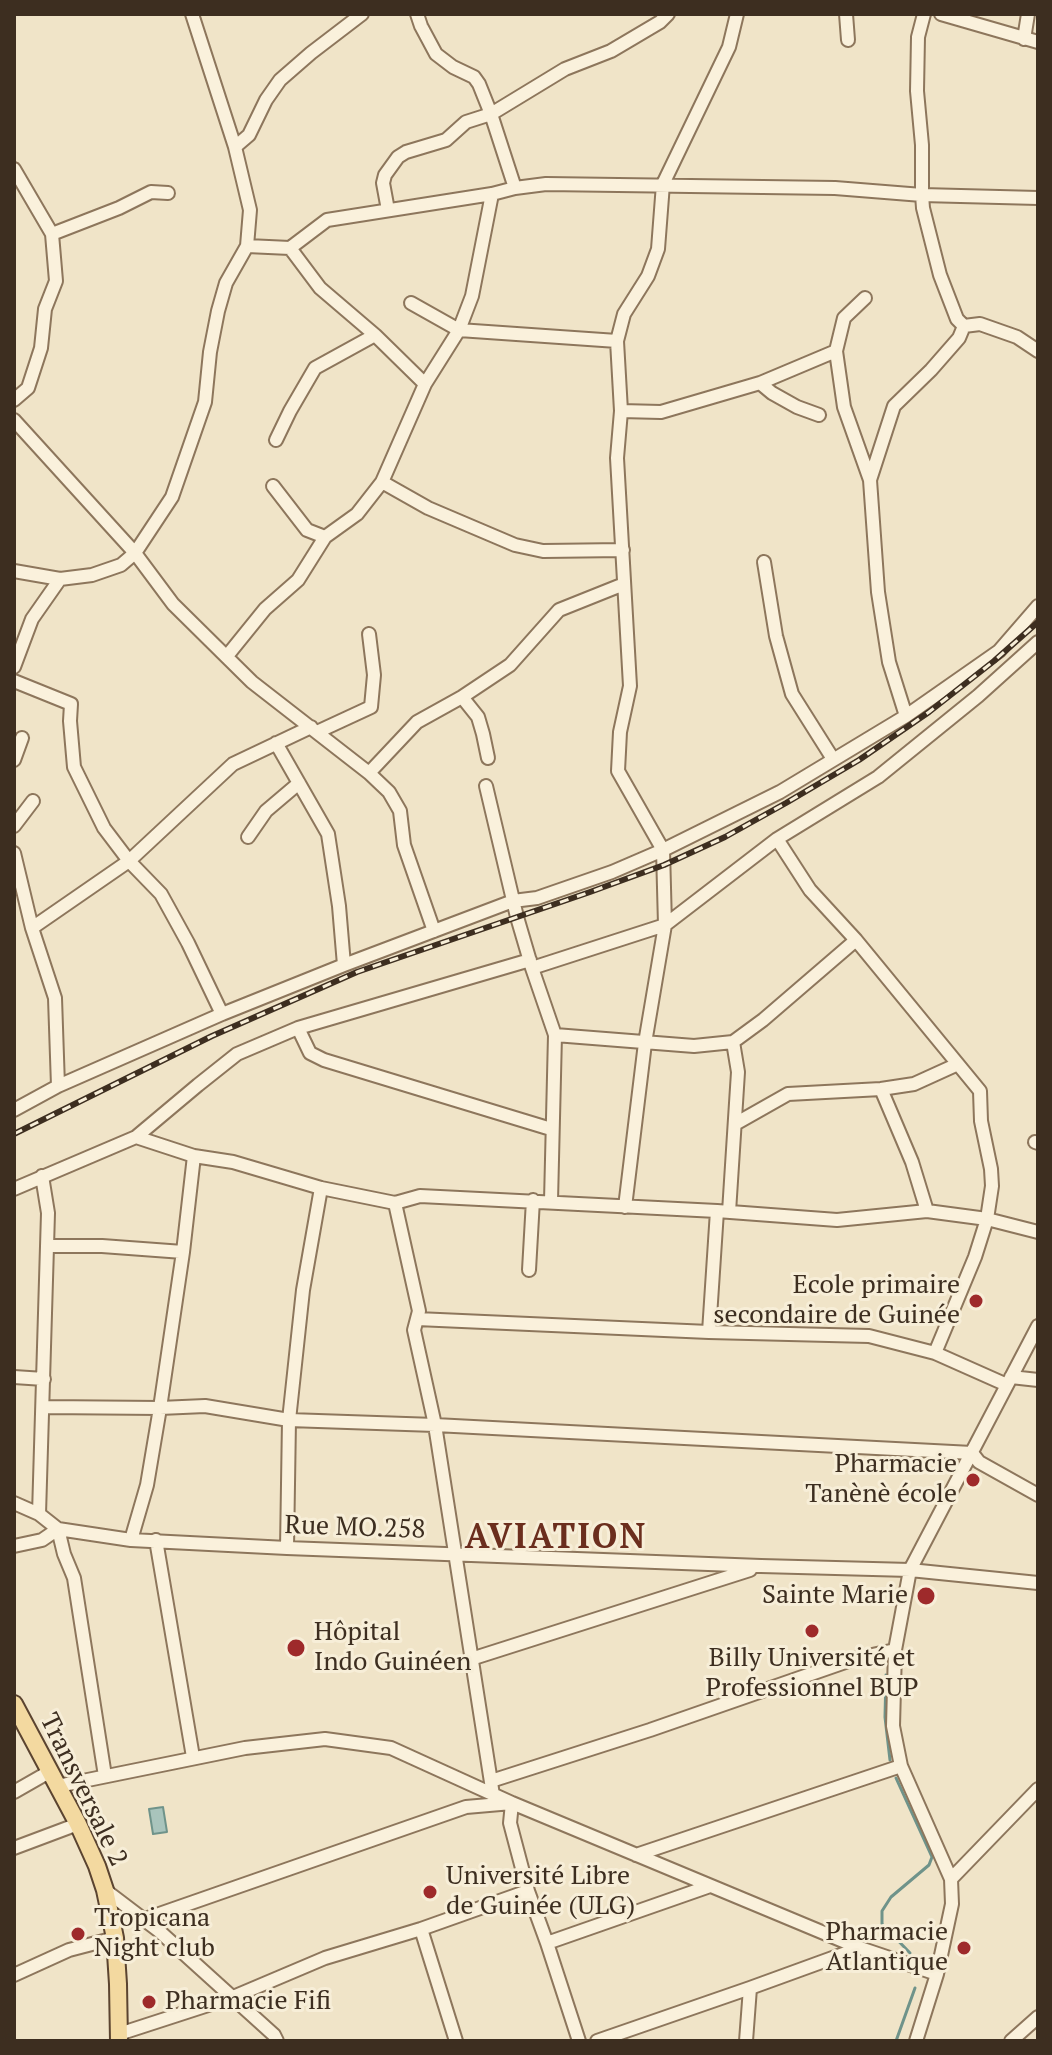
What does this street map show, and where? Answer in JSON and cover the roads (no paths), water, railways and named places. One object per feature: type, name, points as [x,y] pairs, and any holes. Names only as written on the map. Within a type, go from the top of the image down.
[{"type":"main road","name":"Transversale 2","points":[[14,1704],[78,1824],[105,1890],[115,1938],[118,2039]]},
{"type":"street","points":[[14,571],[60,579],[92,575],[121,565],[135,553],[172,497],[205,402],[210,352],[226,283],[247,246],[250,210],[235,147],[192,14]]},
{"type":"street","points":[[235,147],[249,135],[280,80],[362,14]]},
{"type":"street","points":[[417,14],[436,54],[474,77],[479,84],[515,188]]},
{"type":"street","points":[[388,210],[383,183],[398,157],[446,140],[460,126],[491,114],[565,69],[611,51],[668,14]]},
{"type":"street","points":[[625,1207],[645,1043],[665,925],[663,850],[618,771],[620,732],[630,686],[617,458],[621,411],[617,341],[624,314],[648,276],[658,249],[663,184],[729,47],[737,14]]},
{"type":"street","points":[[846,14],[848,40]]},
{"type":"street","points":[[924,14],[918,37],[917,77],[923,208],[940,275],[957,319],[964,326]]},
{"type":"street","points":[[941,14],[1038,42]]},
{"type":"street","points":[[1024,39],[1028,14]]},
{"type":"street","points":[[14,169],[52,234],[56,281],[45,309],[41,348],[28,388],[14,400]]},
{"type":"street","points":[[247,246],[290,248],[327,220],[546,184],[835,188],[922,195],[1038,198]]},
{"type":"street","points":[[52,234],[151,192],[168,193]]},
{"type":"street","points":[[227,656],[265,609],[298,580],[325,537],[357,514],[382,482],[425,384],[459,330],[472,296],[492,194]]},
{"type":"street","points":[[290,248],[320,288],[375,335],[425,384]]},
{"type":"street","points":[[865,298],[844,318],[836,351],[844,407],[870,480],[878,592],[889,662],[906,716]]},
{"type":"street","points":[[411,303],[459,330],[617,341]]},
{"type":"street","points":[[964,326],[980,324],[1017,337],[1038,351]]},
{"type":"street","points":[[870,480],[894,406],[950,349],[964,326]]},
{"type":"street","points":[[276,440],[315,368],[375,335]]},
{"type":"street","points":[[621,411],[661,412],[760,383],[836,351]]},
{"type":"street","points":[[760,383],[797,407],[819,415]]},
{"type":"street","points":[[14,420],[135,553],[173,604],[252,682],[389,792],[400,811],[404,845],[434,931]]},
{"type":"street","points":[[382,482],[428,508],[515,545],[543,551],[623,550]]},
{"type":"street","points":[[273,486],[307,530],[325,537]]},
{"type":"street","points":[[764,562],[776,636],[792,694],[833,759]]},
{"type":"street","points":[[14,667],[32,619],[60,579]]},
{"type":"street","points":[[369,773],[417,722],[510,665],[559,610],[624,584]]},
{"type":"street","points":[[14,1110],[58,1086],[222,1014],[344,965],[513,901],[537,898],[612,872],[663,850],[780,792],[906,716],[999,651],[1038,606]]},
{"type":"street","points":[[32,928],[129,861],[233,764],[276,743],[371,707],[374,675],[369,634]]},
{"type":"street","points":[[14,1189],[136,1137],[237,1054],[298,1028],[665,925],[777,839],[878,777],[978,696],[1038,642]]},
{"type":"street","points":[[14,681],[71,704],[74,767],[104,828],[129,861],[161,894],[222,1014]]},
{"type":"street","points":[[462,697],[478,717],[488,758]]},
{"type":"street","points":[[14,760],[22,738]]},
{"type":"street","points":[[276,743],[328,834],[344,965]]},
{"type":"street","points":[[248,837],[266,811],[299,783]]},
{"type":"street","points":[[486,786],[513,901],[555,1035],[551,1201]]},
{"type":"street","points":[[14,826],[33,801]]},
{"type":"street","points":[[777,839],[810,890],[856,940],[980,1091],[981,1121],[992,1178],[987,1219],[975,1257],[935,1353]]},
{"type":"street","points":[[14,853],[32,928],[55,998],[58,1086]]},
{"type":"street","points":[[555,1035],[694,1046],[733,1042],[856,940]]},
{"type":"street","points":[[298,1028],[310,1053],[324,1060],[551,1129]]},
{"type":"street","points":[[709,1332],[735,1124],[738,1072],[733,1042]]},
{"type":"street","points":[[735,1124],[788,1094],[914,1084],[958,1064]]},
{"type":"street","points":[[881,1089],[912,1162],[927,1211]]},
{"type":"street","points":[[136,1137],[194,1156],[233,1162],[321,1188],[395,1203],[420,1196],[533,1200],[837,1220],[927,1211],[987,1219],[1038,1232]]},
{"type":"street","points":[[131,1540],[147,1485],[160,1408],[194,1156]]},
{"type":"street","points":[[39,1514],[48,1246],[48,1213],[42,1176]]},
{"type":"street","points":[[287,1548],[289,1420],[303,1290],[321,1188]]},
{"type":"street","points":[[529,1270],[533,1200]]},
{"type":"street","points":[[395,1203],[419,1311],[414,1330],[435,1425],[493,1795]]},
{"type":"street","points":[[48,1246],[183,1252]]},
{"type":"street","points":[[417,1319],[869,1336],[935,1353],[1009,1381],[1038,1380]]},
{"type":"street","points":[[916,2041],[937,1974],[952,1904],[951,1879],[901,1766],[893,1726],[895,1650],[910,1570],[1038,1326]]},
{"type":"street","points":[[14,1377],[44,1379]]},
{"type":"street","points":[[44,1407],[205,1406],[289,1420],[972,1453],[979,1462],[1038,1495]]},
{"type":"street","name":"Rue MO.258","points":[[14,1503],[39,1514],[58,1529],[131,1540],[910,1570],[1038,1583]]},
{"type":"street","points":[[14,1546],[42,1540],[58,1529],[74,1578],[105,1776]]},
{"type":"street","points":[[156,1540],[193,1757]]},
{"type":"street","points":[[471,1659],[761,1566]]},
{"type":"street","points":[[491,1781],[854,1659],[895,1650]]},
{"type":"street","points":[[14,1792],[54,1779],[105,1776],[245,1748],[325,1739],[391,1748],[493,1795],[710,1886],[860,1948],[937,1974]]},
{"type":"street","points":[[636,1855],[901,1766]]},
{"type":"street","points":[[951,1879],[1038,1789]]},
{"type":"street","points":[[512,1803],[510,1823],[528,1891],[579,2041]]},
{"type":"street","points":[[145,1919],[466,1807],[512,1803]]},
{"type":"street","points":[[14,1848],[78,1824]]},
{"type":"street","points":[[547,1943],[710,1886]]},
{"type":"street","points":[[105,1890],[145,1919],[233,1997],[277,2041]]},
{"type":"street","points":[[118,2039],[233,1997],[325,1958],[421,1929],[528,1891]]},
{"type":"street","points":[[421,1929],[456,2041]]},
{"type":"street","points":[[14,1975],[69,1950],[115,1938]]},
{"type":"street","points":[[597,2041],[860,1948]]},
{"type":"street","points":[[746,2041],[750,1988]]},
{"type":"street","points":[[1011,2041],[1038,2017]]},
{"type":"water","points":[[163,1807],[167,1832],[153,1834],[149,1809]]},
{"type":"waterway","points":[[886,1675],[885,1717],[890,1760]]},
{"type":"waterway","points":[[896,1778],[932,1857],[929,1865],[891,1897],[882,1911],[882,1924],[910,1953]]},
{"type":"waterway","points":[[896,2041],[915,1988]]},
{"type":"railway","points":[[14,1134],[212,1036],[357,972],[664,865],[725,837],[859,760],[929,712],[1038,622]]},
{"type":"place","name":"Ecole primaire secondaire de Guinée","points":[[976,1301]]},
{"type":"place","name":"Pharmacie Tanènè école","points":[[973,1480]]},
{"type":"place","name":"Sainte Marie","points":[[926,1596]]},
{"type":"place","name":"Billy Université et Professionnel BUP","points":[[812,1631]]},
{"type":"place","name":"Hôpital Indo Guinéen","points":[[296,1648]]},
{"type":"place","name":"Université Libre de Guinée (ULG)","points":[[430,1892]]},
{"type":"place","name":"Tropicana Night club","points":[[78,1934]]},
{"type":"place","name":"Pharmacie Atlantique","points":[[964,1948]]},
{"type":"place","name":"Pharmacie Fifi","points":[[149,2002]]},
{"type":"district","name":"AVIATION","points":[[556,1538]]}]
